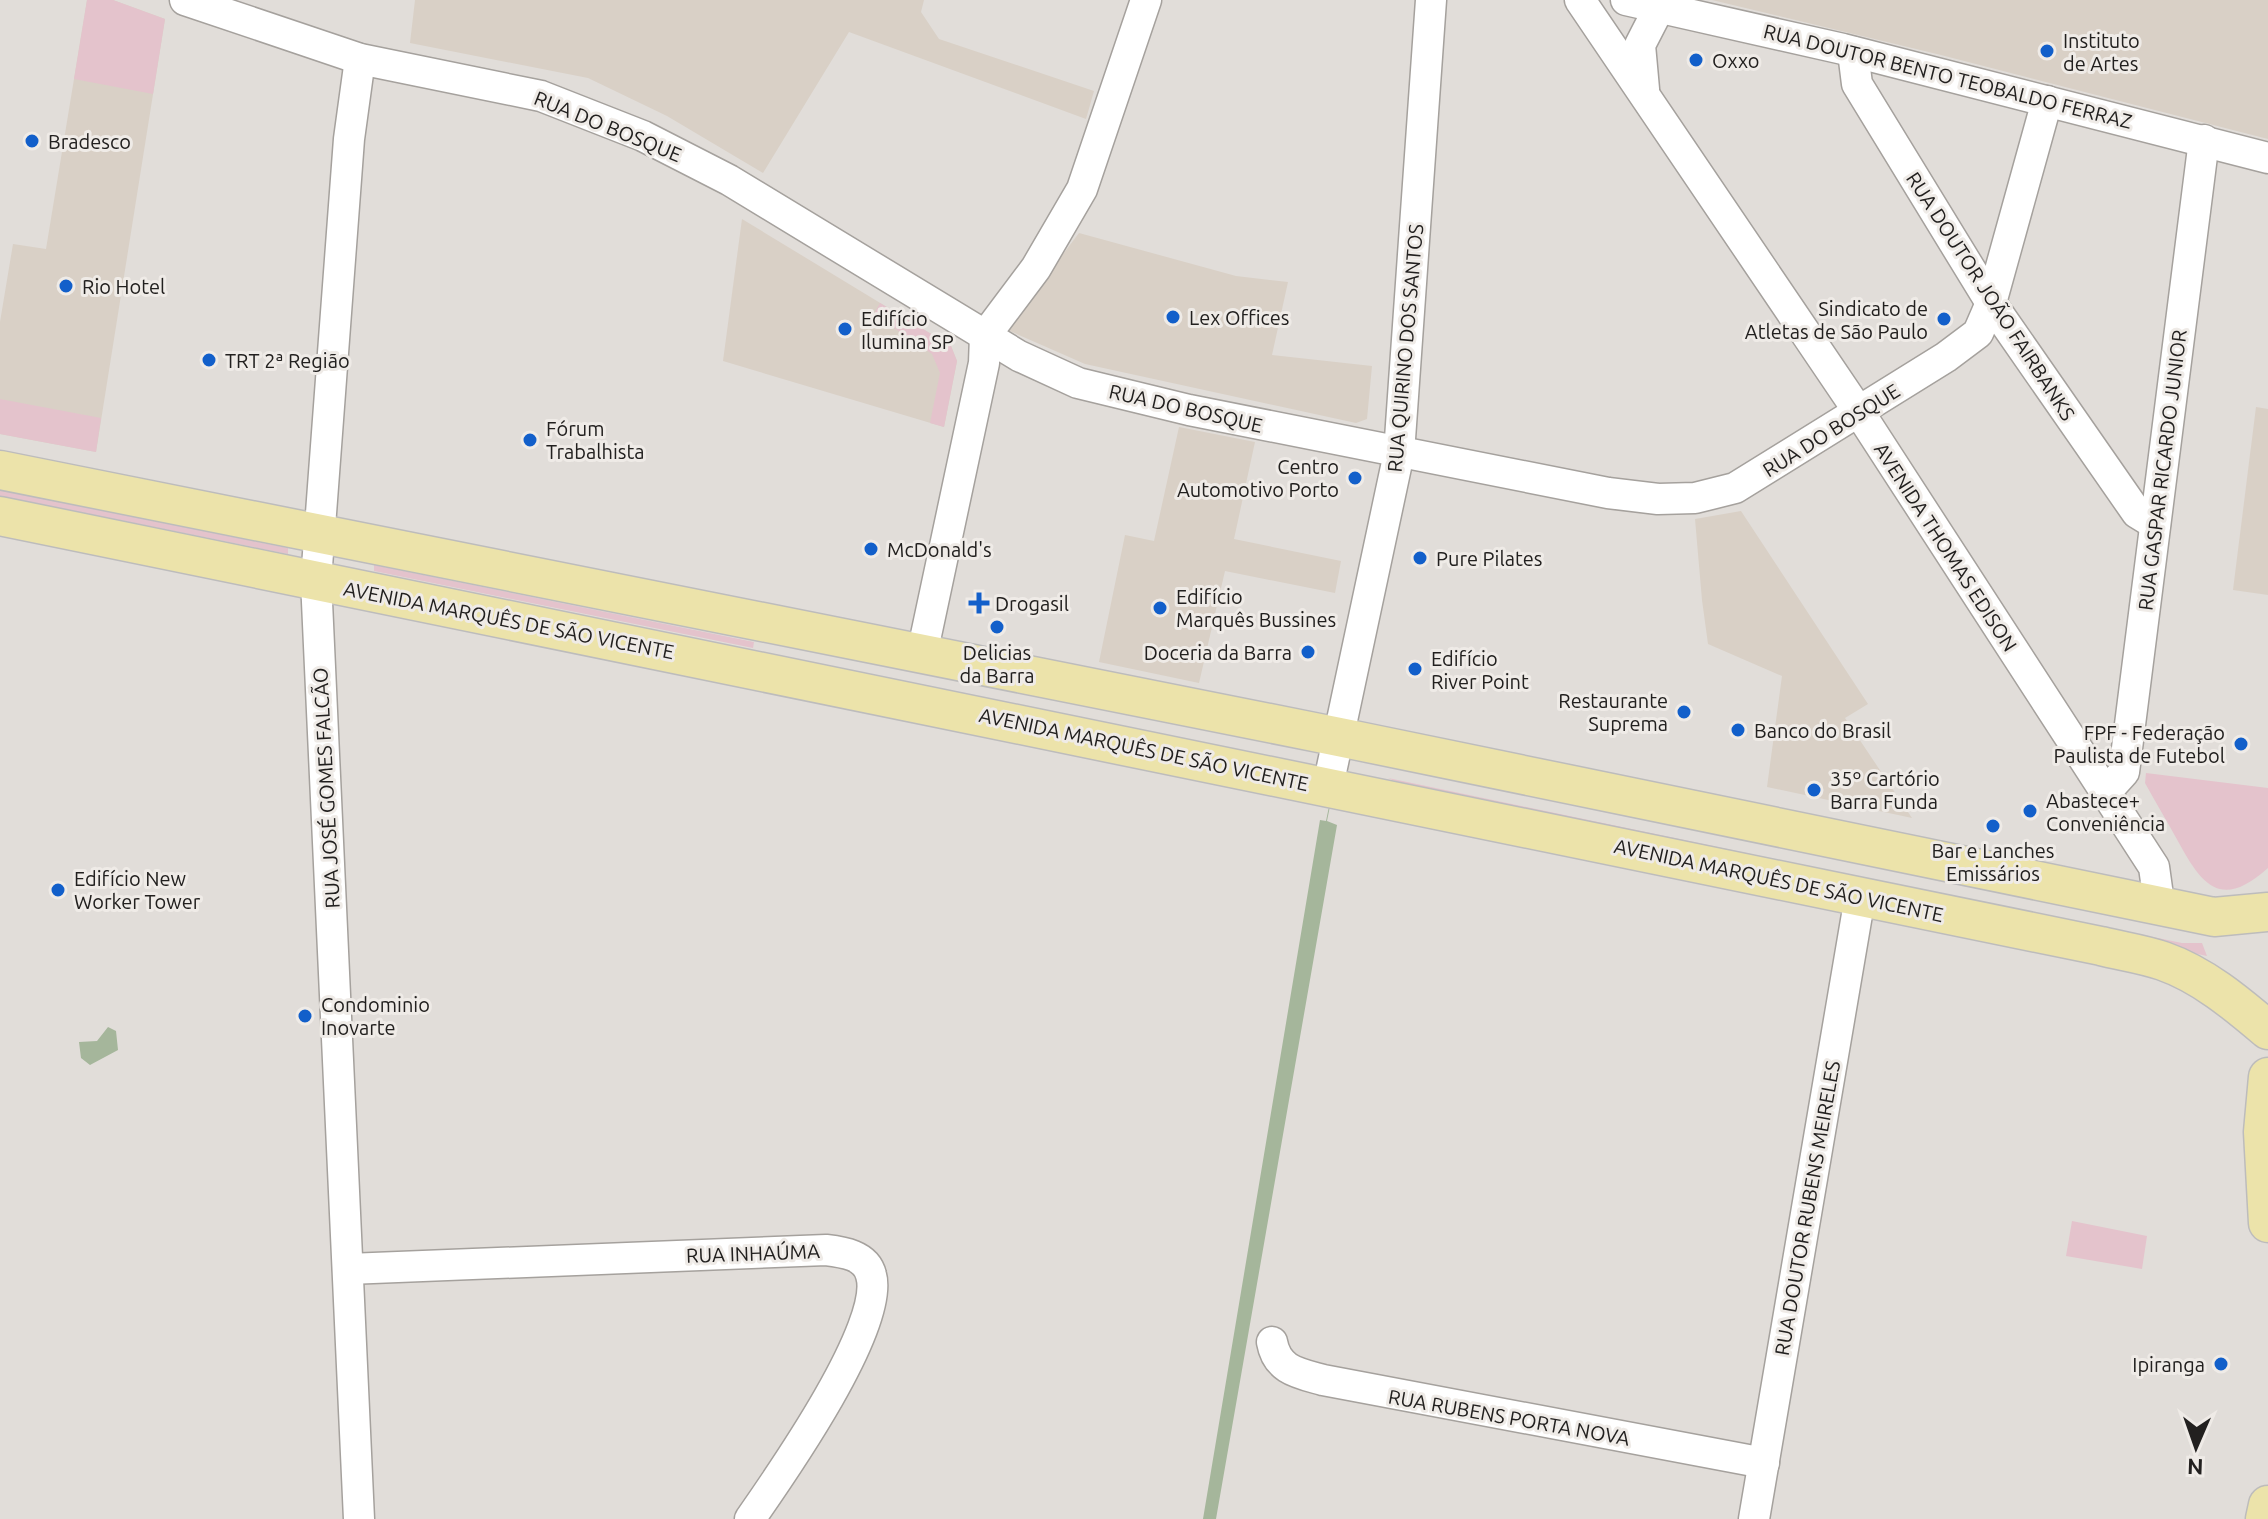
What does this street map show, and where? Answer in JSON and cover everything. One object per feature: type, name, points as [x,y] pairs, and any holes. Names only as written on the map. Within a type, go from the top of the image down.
[{"type":"main road","points":[[0,470],[1339,737],[2159,903],[2214,917],[2268,912]]},
{"type":"main road","name":"AVENIDA MARQUÊS DE SÃO VICENTE","points":[[0,516],[1328,786],[2163,961],[2219,989],[2268,1030]]},
{"type":"main road","points":[[2268,1077],[2263,1132],[2268,1223]]},
{"type":"main road","points":[[2265,1519],[2268,1505]]},
{"type":"street","name":"RUA DO BOSQUE","points":[[185,0],[360,59],[541,96],[643,136],[729,180],[985,336],[1078,383],[1189,410],[1399,453],[1608,493],[1658,499],[1695,498],[1735,488],[1920,375],[1978,333],[1991,303],[2047,101]]},
{"type":"street","points":[[922,654],[984,363],[985,336],[1036,268],[1082,189],[1146,0]]},
{"type":"street","name":"RUA QUIRINO DOS SANTOS","points":[[1328,786],[1399,453],[1431,0]]},
{"type":"street","name":"AVENIDA THOMAS EDISON","points":[[1580,0],[1859,412],[2154,867],[2159,903]]},
{"type":"street","name":"RUA DOUTOR BENTO TEOBALDO FERRAZ","points":[[1626,0],[1853,52],[2268,158]]},
{"type":"street","points":[[1647,99],[1640,71],[1640,45],[1659,8]]},
{"type":"street","name":"RUA DOUTOR JOÃO FAIRBANKS","points":[[1853,52],[1857,84],[1991,303],[2137,513],[2155,524]]},
{"type":"street","name":"RUA JOSÉ GOMES FALCÃO","points":[[359,1519],[316,580],[346,168],[360,59]]},
{"type":"street","name":"RUA GASPAR RICARDO JUNIOR","points":[[2105,793],[2124,772],[2204,140]]},
{"type":"street","name":"RUA DOUTOR RUBENS MEIRELES","points":[[1754,1519],[1860,897]]},
{"type":"street","name":"RUA INHAÚMA","points":[[348,1269],[826,1250],[845,1252],[859,1259],[867,1266],[872,1286],[863,1325],[808,1431],[750,1519]]},
{"type":"street","name":"RUA RUBENS PORTA NOVA","points":[[1272,1342],[1275,1357],[1284,1366],[1323,1380],[1764,1463]]},
{"type":"shaded area","points":[[87,0],[113,0],[165,19],[96,452],[0,434],[0,322],[13,244],[46,249]]},
{"type":"shaded area","points":[[87,0],[113,0],[165,19],[153,94],[74,79]]},
{"type":"shaded area","points":[[415,0],[924,0],[921,12],[939,39],[1094,91],[1086,119],[849,32],[763,173],[667,116],[588,78],[410,43]]},
{"type":"shaded area","points":[[1712,0],[2268,0],[2268,139],[1941,55]]},
{"type":"shaded area","points":[[742,219],[951,346],[957,361],[944,427],[723,361]]},
{"type":"shaded area","points":[[1079,233],[1236,276],[1288,282],[1272,355],[1372,366],[1367,419],[1356,423],[1085,364],[1010,331],[1008,327]]},
{"type":"shaded area","points":[[880,303],[951,346],[957,361],[944,427],[930,423],[940,373],[932,354],[874,314]]},
{"type":"shaded area","points":[[0,399],[101,418],[96,452],[0,434]]},
{"type":"shaded area","points":[[2256,407],[2268,409],[2268,595],[2233,590]]},
{"type":"shaded area","points":[[1179,427],[1255,442],[1234,539],[1341,561],[1335,593],[1225,571],[1199,683],[1099,662],[1125,535],[1154,541]]},
{"type":"shaded area","points":[[1400,459],[1327,821],[1337,825],[1216,1519],[1203,1519],[1320,820],[1326,821]]},
{"type":"shaded area","points":[[0,490],[288,548],[288,554],[0,496]]},
{"type":"shaded area","points":[[1741,511],[1868,704],[1845,718],[1912,818],[1767,787],[1782,676],[1708,644],[1702,600],[1695,519]]},
{"type":"shaded area","points":[[374,565],[754,642],[753,648],[374,571]]},
{"type":"shaded area","points":[[2146,773],[2268,788],[2268,868],[2239,887],[2227,890],[2206,882],[2188,859],[2145,783]]},
{"type":"shaded area","points":[[1388,778],[1751,854],[1750,859],[1406,786]]},
{"type":"shaded area","points":[[1799,864],[2182,943],[2202,943],[2207,956],[1799,869]]},
{"type":"shaded area","points":[[108,1027],[116,1031],[118,1050],[90,1065],[81,1058],[79,1042],[97,1041]]},
{"type":"shaded area","points":[[2072,1221],[2147,1236],[2142,1269],[2066,1256]]},
{"type":"place","name":"Instituto de Artes","points":[[2047,51]]},
{"type":"place","name":"Oxxo","points":[[1696,60]]},
{"type":"place","name":"Bradesco","points":[[32,141]]},
{"type":"place","name":"Rio Hotel","points":[[66,286]]},
{"type":"place","name":"Lex Offices","points":[[1173,317]]},
{"type":"place","name":"Sindicato de Atletas de São Paulo","points":[[1944,319]]},
{"type":"place","name":"Edifício Ilumina SP","points":[[845,329]]},
{"type":"place","name":"TRT 2ª Região","points":[[209,360]]},
{"type":"place","name":"Fórum Trabalhista","points":[[530,440]]},
{"type":"place","name":"Centro Automotivo Porto","points":[[1355,478]]},
{"type":"place","name":"McDonald's","points":[[871,549]]},
{"type":"place","name":"Pure Pilates","points":[[1420,558]]},
{"type":"place","name":"Drogasil","points":[[979,603]]},
{"type":"place","name":"Edifício Marquês Bussines","points":[[1160,608]]},
{"type":"place","name":"Delicias da Barra","points":[[997,627]]},
{"type":"place","name":"Doceria da Barra","points":[[1308,652]]},
{"type":"place","name":"Edifício River Point","points":[[1415,669]]},
{"type":"place","name":"Restaurante Suprema","points":[[1684,712]]},
{"type":"place","name":"Banco do Brasil","points":[[1738,730]]},
{"type":"place","name":"FPF - Federação Paulista de Futebol","points":[[2241,744]]},
{"type":"place","name":"35º Cartório Barra Funda","points":[[1814,790]]},
{"type":"place","name":"Abastece+ Conveniência","points":[[2030,811]]},
{"type":"place","name":"Bar e Lanches Emissários","points":[[1993,826]]},
{"type":"place","name":"Edifício New Worker Tower","points":[[58,890]]},
{"type":"place","name":"Condominio Inovarte","points":[[305,1016]]},
{"type":"place","name":"Ipiranga","points":[[2221,1364]]}]
